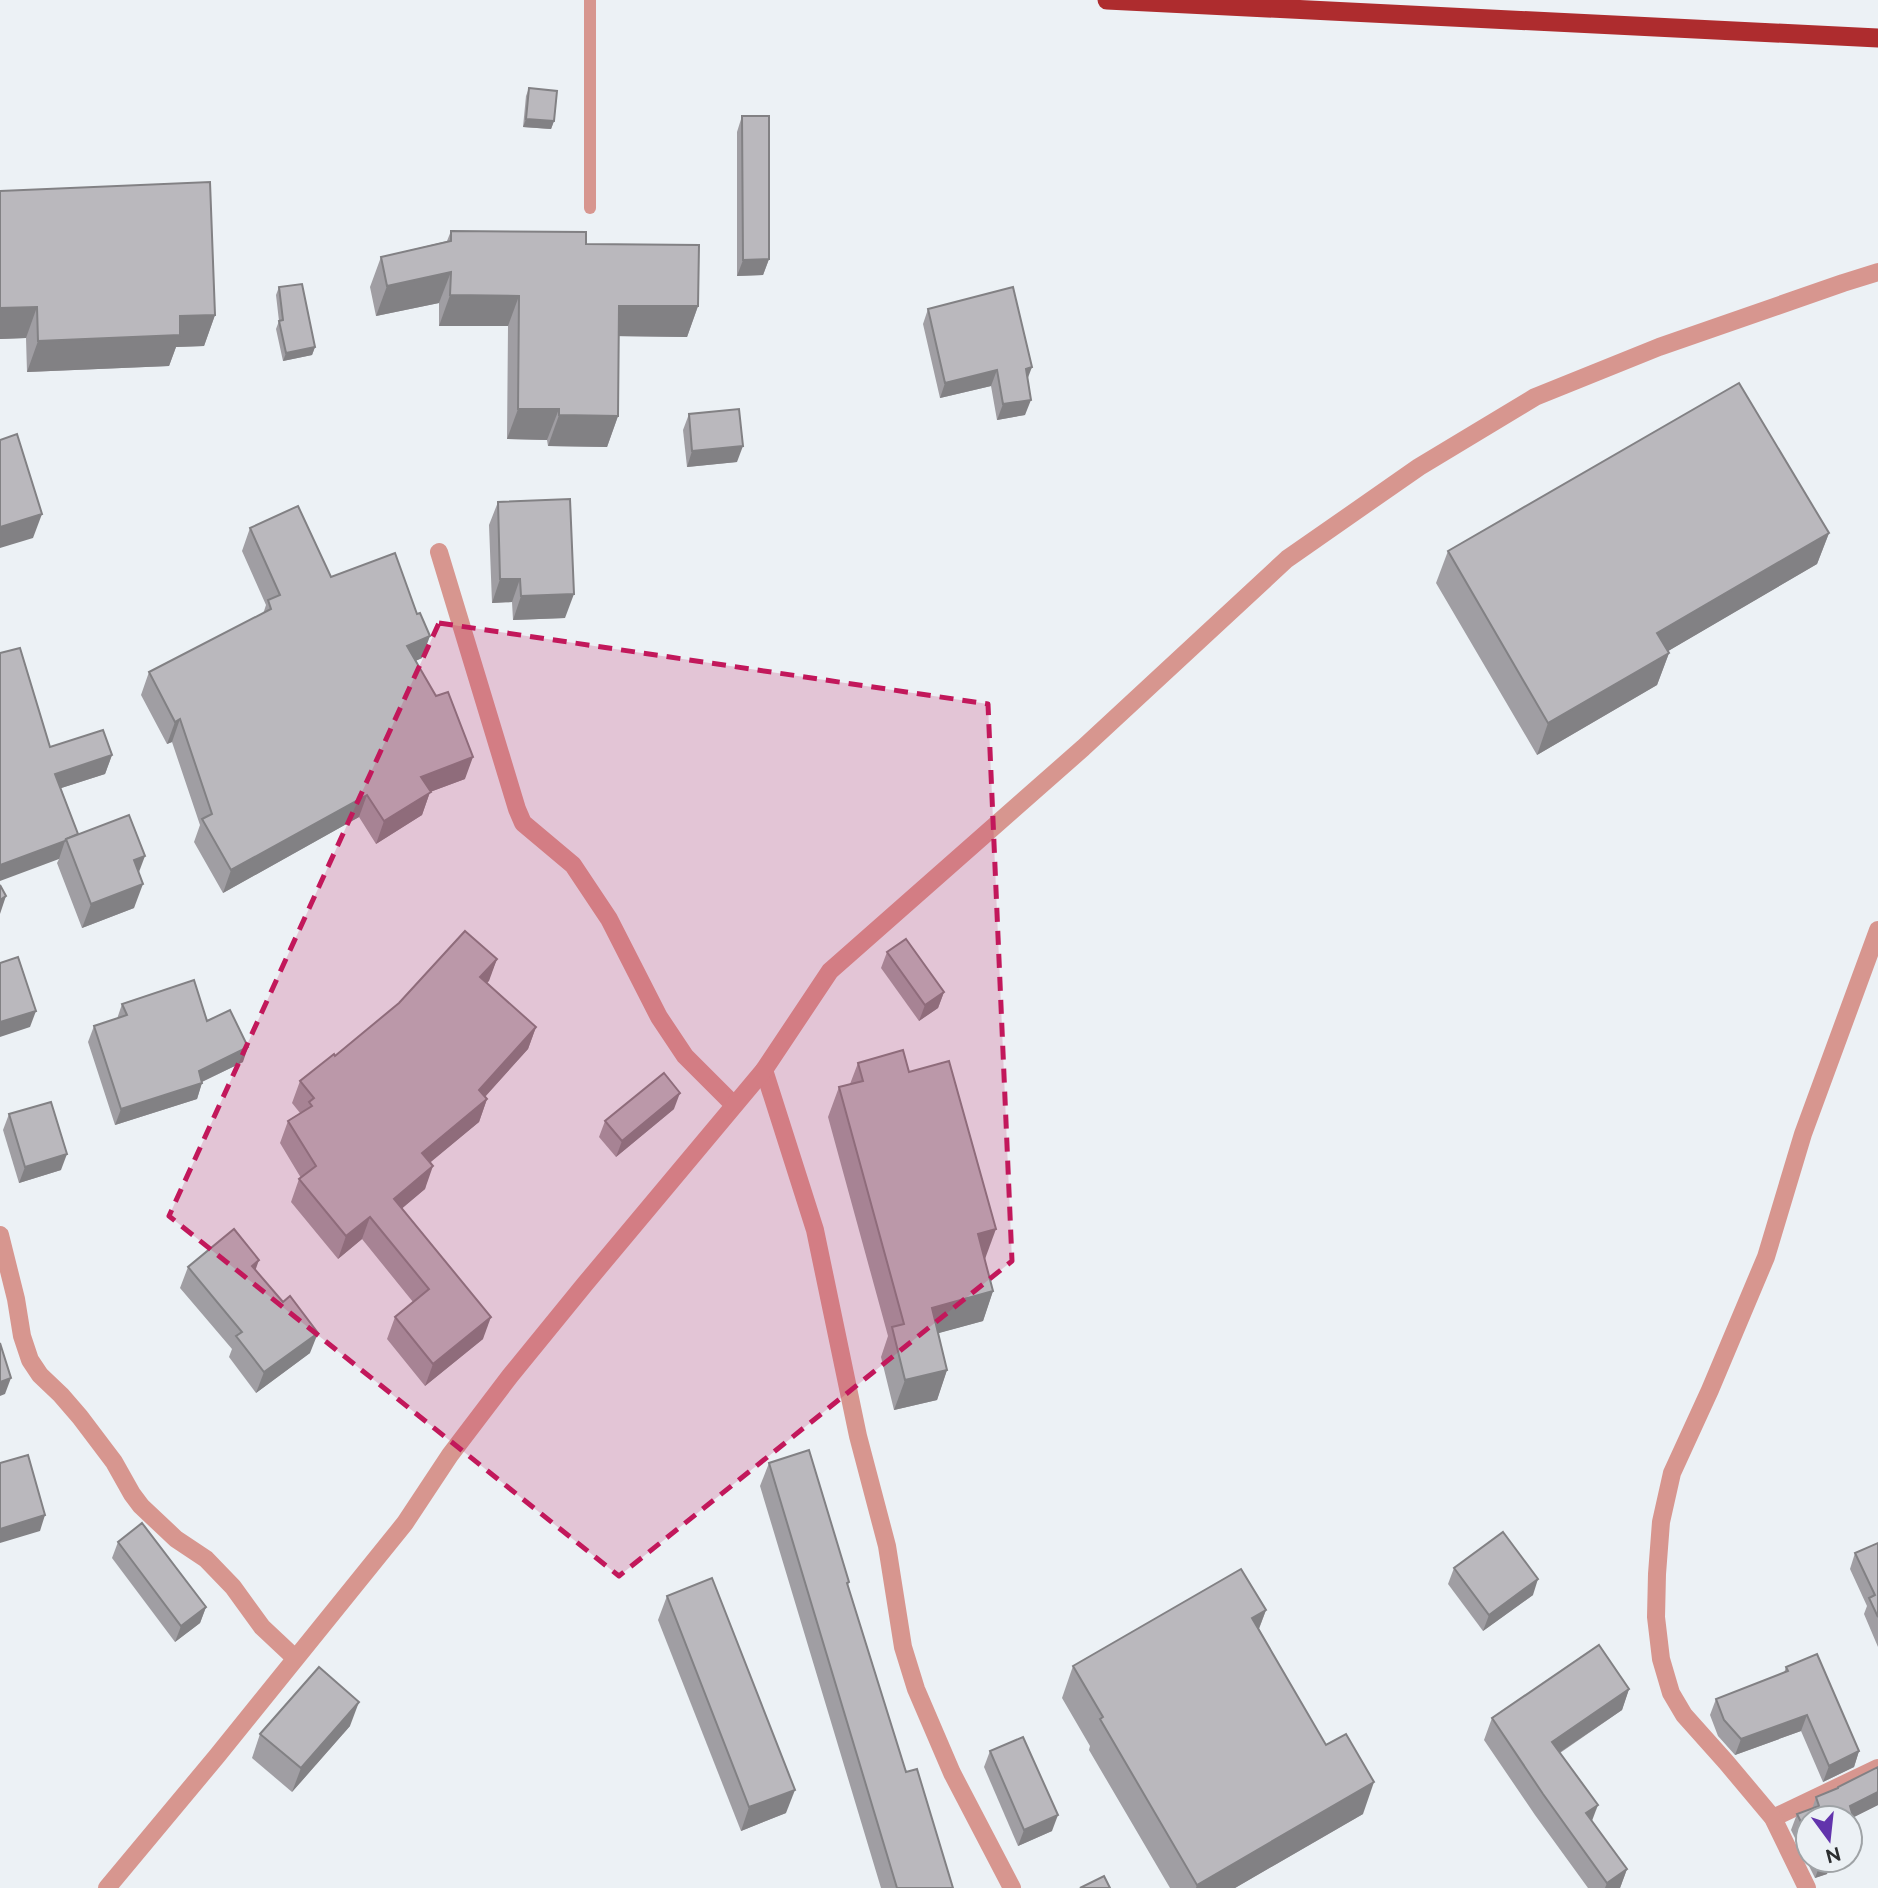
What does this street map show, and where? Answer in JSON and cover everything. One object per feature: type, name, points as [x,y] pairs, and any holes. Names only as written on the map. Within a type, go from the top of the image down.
[{"type":"highway","points":[[1107,0],[1878,38]]},
{"type":"street","points":[[107,1888],[405,1522],[450,1455],[510,1376],[764,1070],[830,971],[1083,748],[1287,559],[1419,467],[1535,397],[1659,347],[1878,272]]},
{"type":"street","points":[[439,552],[523,823],[573,865],[609,919],[659,1017],[684,1056],[734,1105]]},
{"type":"street","points":[[1807,1888],[1773,1818],[1684,1715],[1671,1693],[1661,1659],[1656,1617],[1657,1574],[1661,1522],[1672,1473],[1766,1257],[1803,1134],[1878,930]]},
{"type":"street","points":[[764,1070],[815,1230],[858,1436],[887,1546],[903,1647],[916,1689],[952,1773],[1012,1888]]},
{"type":"street","points":[[0,1236],[22,1336],[30,1360],[40,1375],[80,1417],[114,1462],[141,1506],[176,1539],[206,1559],[233,1587],[262,1627],[295,1658]]},
{"type":"street","points":[[1773,1818],[1878,1768]]},
{"type":"lane","points":[[590,0],[590,208]]},
{"type":"highlighted area","points":[[439,623],[988,704],[1012,1261],[619,1576],[169,1216]]},
{"type":"building","points":[[529,88],[557,91],[554,121],[526,119]]},
{"type":"building","points":[[742,116],[769,116],[769,259],[743,260]]},
{"type":"building","points":[[210,182],[215,315],[180,316],[180,335],[38,341],[37,307],[0,308],[0,191]]},
{"type":"building","points":[[451,231],[586,232],[586,244],[699,245],[698,306],[619,306],[618,416],[559,415],[559,409],[518,409],[519,296],[450,295],[451,272],[387,286],[381,257],[451,241]]},
{"type":"building","points":[[302,284],[315,347],[286,353],[279,321],[283,320],[279,287]]},
{"type":"building","points":[[1013,287],[1032,367],[1026,369],[1031,400],[1003,404],[997,370],[945,383],[928,309]]},
{"type":"building","points":[[1739,383],[1829,533],[1657,633],[1669,653],[1548,723],[1448,551]]},
{"type":"building","points":[[739,409],[743,446],[692,451],[689,414]]},
{"type":"building","points":[[17,434],[42,514],[0,527],[0,440]]},
{"type":"building","points":[[570,499],[574,594],[521,596],[520,579],[500,579],[498,502]]},
{"type":"building","points":[[298,506],[331,577],[395,553],[417,614],[420,613],[430,636],[407,646],[436,696],[448,692],[473,757],[421,777],[431,792],[384,821],[367,795],[231,870],[202,819],[212,814],[180,719],[175,722],[149,672],[271,609],[268,600],[280,595],[250,528]]},
{"type":"building","points":[[20,648],[50,747],[103,730],[112,755],[55,774],[78,834],[0,865],[0,653]]},
{"type":"building","points":[[129,815],[145,856],[134,860],[143,884],[91,904],[66,839]]},
{"type":"building","points":[[0,885],[6,896],[0,900]]},
{"type":"building","points":[[465,931],[497,959],[480,977],[536,1027],[479,1090],[487,1099],[422,1153],[433,1166],[394,1199],[491,1317],[433,1364],[395,1317],[429,1289],[370,1217],[346,1236],[299,1179],[316,1166],[288,1121],[312,1106],[309,1102],[314,1098],[300,1081],[399,1003]]},
{"type":"building","points":[[906,939],[944,992],[925,1005],[887,952]]},
{"type":"building","points":[[18,957],[36,1011],[0,1022],[0,963]]},
{"type":"building","points":[[194,980],[207,1021],[230,1010],[248,1047],[199,1071],[202,1083],[121,1109],[94,1026],[127,1015],[122,1004]]},
{"type":"building","points":[[903,1050],[909,1072],[949,1061],[996,1229],[978,1234],[993,1291],[932,1308],[947,1370],[905,1380],[892,1327],[904,1324],[839,1087],[863,1081],[858,1063]]},
{"type":"building","points":[[664,1073],[680,1093],[622,1141],[605,1121]]},
{"type":"building","points":[[51,1102],[67,1154],[25,1167],[9,1114]]},
{"type":"building","points":[[234,1229],[259,1260],[252,1266],[283,1302],[290,1296],[318,1333],[264,1372],[236,1336],[242,1332],[188,1267]]},
{"type":"building","points":[[0,1343],[11,1378],[0,1382]]},
{"type":"building","points":[[809,1450],[906,1772],[917,1769],[953,1888],[897,1888],[769,1463]]},
{"type":"building","points":[[28,1455],[45,1515],[0,1529],[0,1463]]},
{"type":"building","points":[[142,1523],[206,1607],[181,1626],[118,1542]]},
{"type":"building","points":[[1503,1532],[1538,1579],[1489,1615],[1454,1568]]},
{"type":"building","points":[[1878,1543],[1878,1617],[1869,1598],[1875,1595],[1855,1553]]},
{"type":"building","points":[[1241,1569],[1266,1610],[1252,1618],[1326,1745],[1346,1734],[1374,1782],[1197,1885],[1100,1719],[1103,1717],[1073,1666]]},
{"type":"building","points":[[712,1578],[795,1790],[749,1807],[667,1596]]},
{"type":"building","points":[[1599,1645],[1629,1689],[1552,1742],[1598,1805],[1586,1813],[1627,1869],[1607,1883],[1492,1718]]},
{"type":"building","points":[[1817,1654],[1859,1751],[1829,1766],[1807,1715],[1741,1739],[1724,1720],[1716,1699],[1788,1671],[1786,1667]]},
{"type":"building","points":[[319,1667],[359,1702],[301,1768],[260,1734]]},
{"type":"building","points":[[1023,1737],[1058,1815],[1024,1830],[990,1751]]},
{"type":"building","points":[[1878,1767],[1878,1792],[1854,1804],[1818,1804],[1816,1797]]},
{"type":"building","points":[[1104,1876],[1110,1888],[1080,1888]]}]
